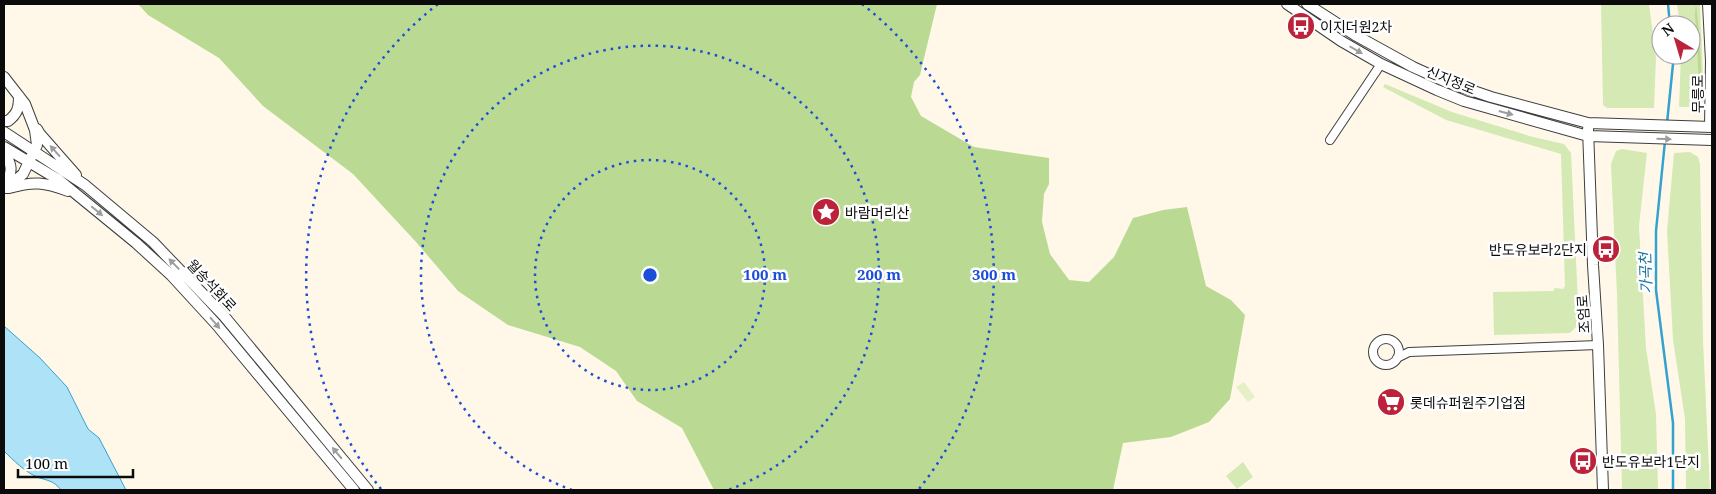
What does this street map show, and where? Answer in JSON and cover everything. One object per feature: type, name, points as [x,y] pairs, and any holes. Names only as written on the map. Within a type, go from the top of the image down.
[{"type":"street","name":"신지정로","points":[[1287,4],[1341,41],[1381,64],[1464,101],[1588,136],[1709,140]]},
{"type":"street","name":"신지정로","points":[[1307,4],[1355,35],[1444,81],[1490,97],[1588,123],[1711,127]]},
{"type":"street","name":"무릉로","points":[[1707,4],[1711,61],[1711,127]]},
{"type":"street","points":[[1330,140],[1388,52]]},
{"type":"street","points":[[4,77],[25,104],[36,130],[37,145],[23,174],[5,189]]},
{"type":"street","points":[[4,121],[8,122],[15,115],[19,108],[19,96]]},
{"type":"street","points":[[29,113],[40,134],[85,185]]},
{"type":"street","name":"조엄로","points":[[1588,123],[1603,490]]},
{"type":"street","name":"월송석화로","points":[[4,132],[156,260],[186,290],[354,490]]},
{"type":"street","name":"월송석화로","points":[[4,146],[32,156],[85,185],[153,242],[224,316],[368,490]]},
{"type":"street","points":[[4,152],[10,163],[10,172],[5,189]]},
{"type":"street","points":[[5,189],[28,183],[49,184],[79,196]]},
{"type":"street","points":[[1409,352],[1390,339],[1381,339],[1374,345],[1373,353],[1376,360],[1383,364],[1391,363],[1409,352],[1598,345]]},
{"type":"street","points":[[1397,345],[1397,358]]},
{"type":"green space","points":[[138,4],[937,4],[920,75],[914,82],[911,97],[921,116],[974,147],[1049,158],[1049,184],[1044,194],[1042,222],[1050,254],[1069,280],[1089,282],[1114,257],[1133,218],[1163,210],[1187,207],[1206,286],[1231,300],[1245,315],[1230,399],[1209,422],[1171,437],[1123,443],[1113,490],[714,490],[682,428],[637,401],[616,371],[580,347],[508,325],[458,291],[353,174],[263,106],[219,58],[148,15]]},
{"type":"green space","points":[[1601,4],[1649,4],[1651,19],[1651,65],[1656,65],[1654,108],[1607,108],[1603,105]]},
{"type":"green space","points":[[1677,4],[1700,4],[1700,15],[1679,15]]},
{"type":"green space","points":[[1701,28],[1704,101],[1694,107],[1679,107],[1681,65],[1701,65]]},
{"type":"green space","points":[[1698,65],[1701,65],[1702,99],[1700,100]]},
{"type":"green space","points":[[1385,84],[1452,112],[1533,137],[1564,144],[1571,153],[1579,324],[1570,333],[1494,335],[1493,292],[1553,291],[1555,288],[1563,289],[1565,286],[1561,154],[1446,120],[1383,87]]},
{"type":"green space","points":[[1622,149],[1647,153],[1639,226],[1646,348],[1656,414],[1658,490],[1622,490],[1617,295],[1611,164],[1616,151]]},
{"type":"green space","points":[[1690,152],[1698,157],[1700,164],[1703,340],[1710,490],[1686,490],[1685,419],[1673,340],[1667,231],[1674,153]]},
{"type":"green space","points":[[1244,382],[1255,397],[1248,402],[1236,387]]},
{"type":"green space","points":[[1243,462],[1253,477],[1237,489],[1226,476]]},
{"type":"water","points":[[4,326],[40,358],[67,387],[88,429],[99,438],[126,490],[61,490],[53,483],[28,472],[4,451]]},
{"type":"waterway","name":"가곡천","points":[[1668,4],[1669,15]]},
{"type":"waterway","name":"가곡천","points":[[1667,123],[1673,65]]},
{"type":"waterway","name":"가곡천","points":[[1665,141],[1656,231],[1656,290],[1673,423],[1673,490]]},
{"type":"place","name":"이지더원2차","points":[[1301,26]]},
{"type":"place","name":"바람머리산","points":[[826,212]]},
{"type":"place","name":"반도유보라2단지","points":[[1606,249]]},
{"type":"place","name":"롯데슈퍼원주기업점","points":[[1391,402]]},
{"type":"place","name":"반도유보라1단지","points":[[1583,461]]}]
